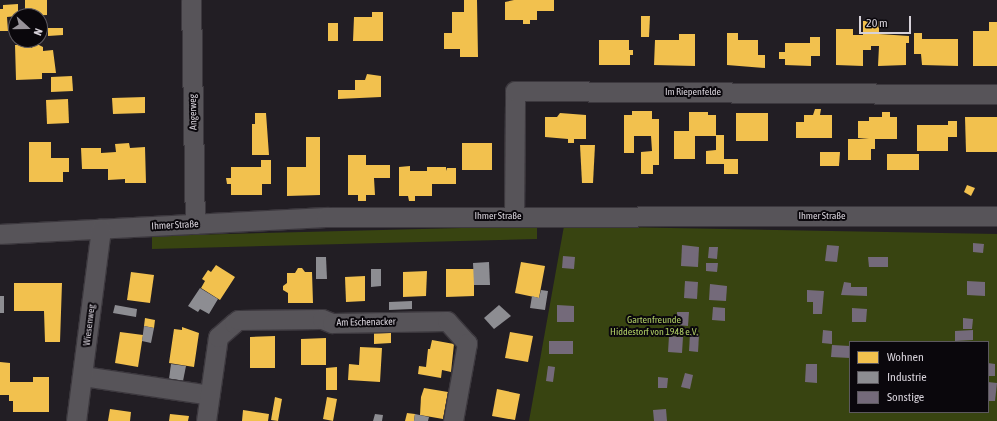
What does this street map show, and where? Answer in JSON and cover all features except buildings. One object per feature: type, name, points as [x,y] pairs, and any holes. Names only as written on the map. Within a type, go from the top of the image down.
[{"type":"street","name":"Angerweg","points":[[191,0],[195,224]]},
{"type":"street","name":"Im Riepenfelde","points":[[514,216],[515,91],[997,94]]},
{"type":"street","name":"Ihmer Straße","points":[[0,234],[326,217],[997,216]]},
{"type":"street","name":"Wiesenweg","points":[[76,421],[101,229]]},
{"type":"street","name":"Am Eschenacker","points":[[206,421],[218,337],[238,320],[322,319],[332,323],[447,321],[467,343],[453,421]]},
{"type":"street","points":[[83,376],[210,395]]},
{"type":"green space","points":[[537,226],[537,239],[152,249],[152,236]]},
{"type":"green space","name":"Gartenfreunde Hiddestorf von 1948 e.V.","points":[[564,226],[997,234],[997,421],[529,421]]}]
